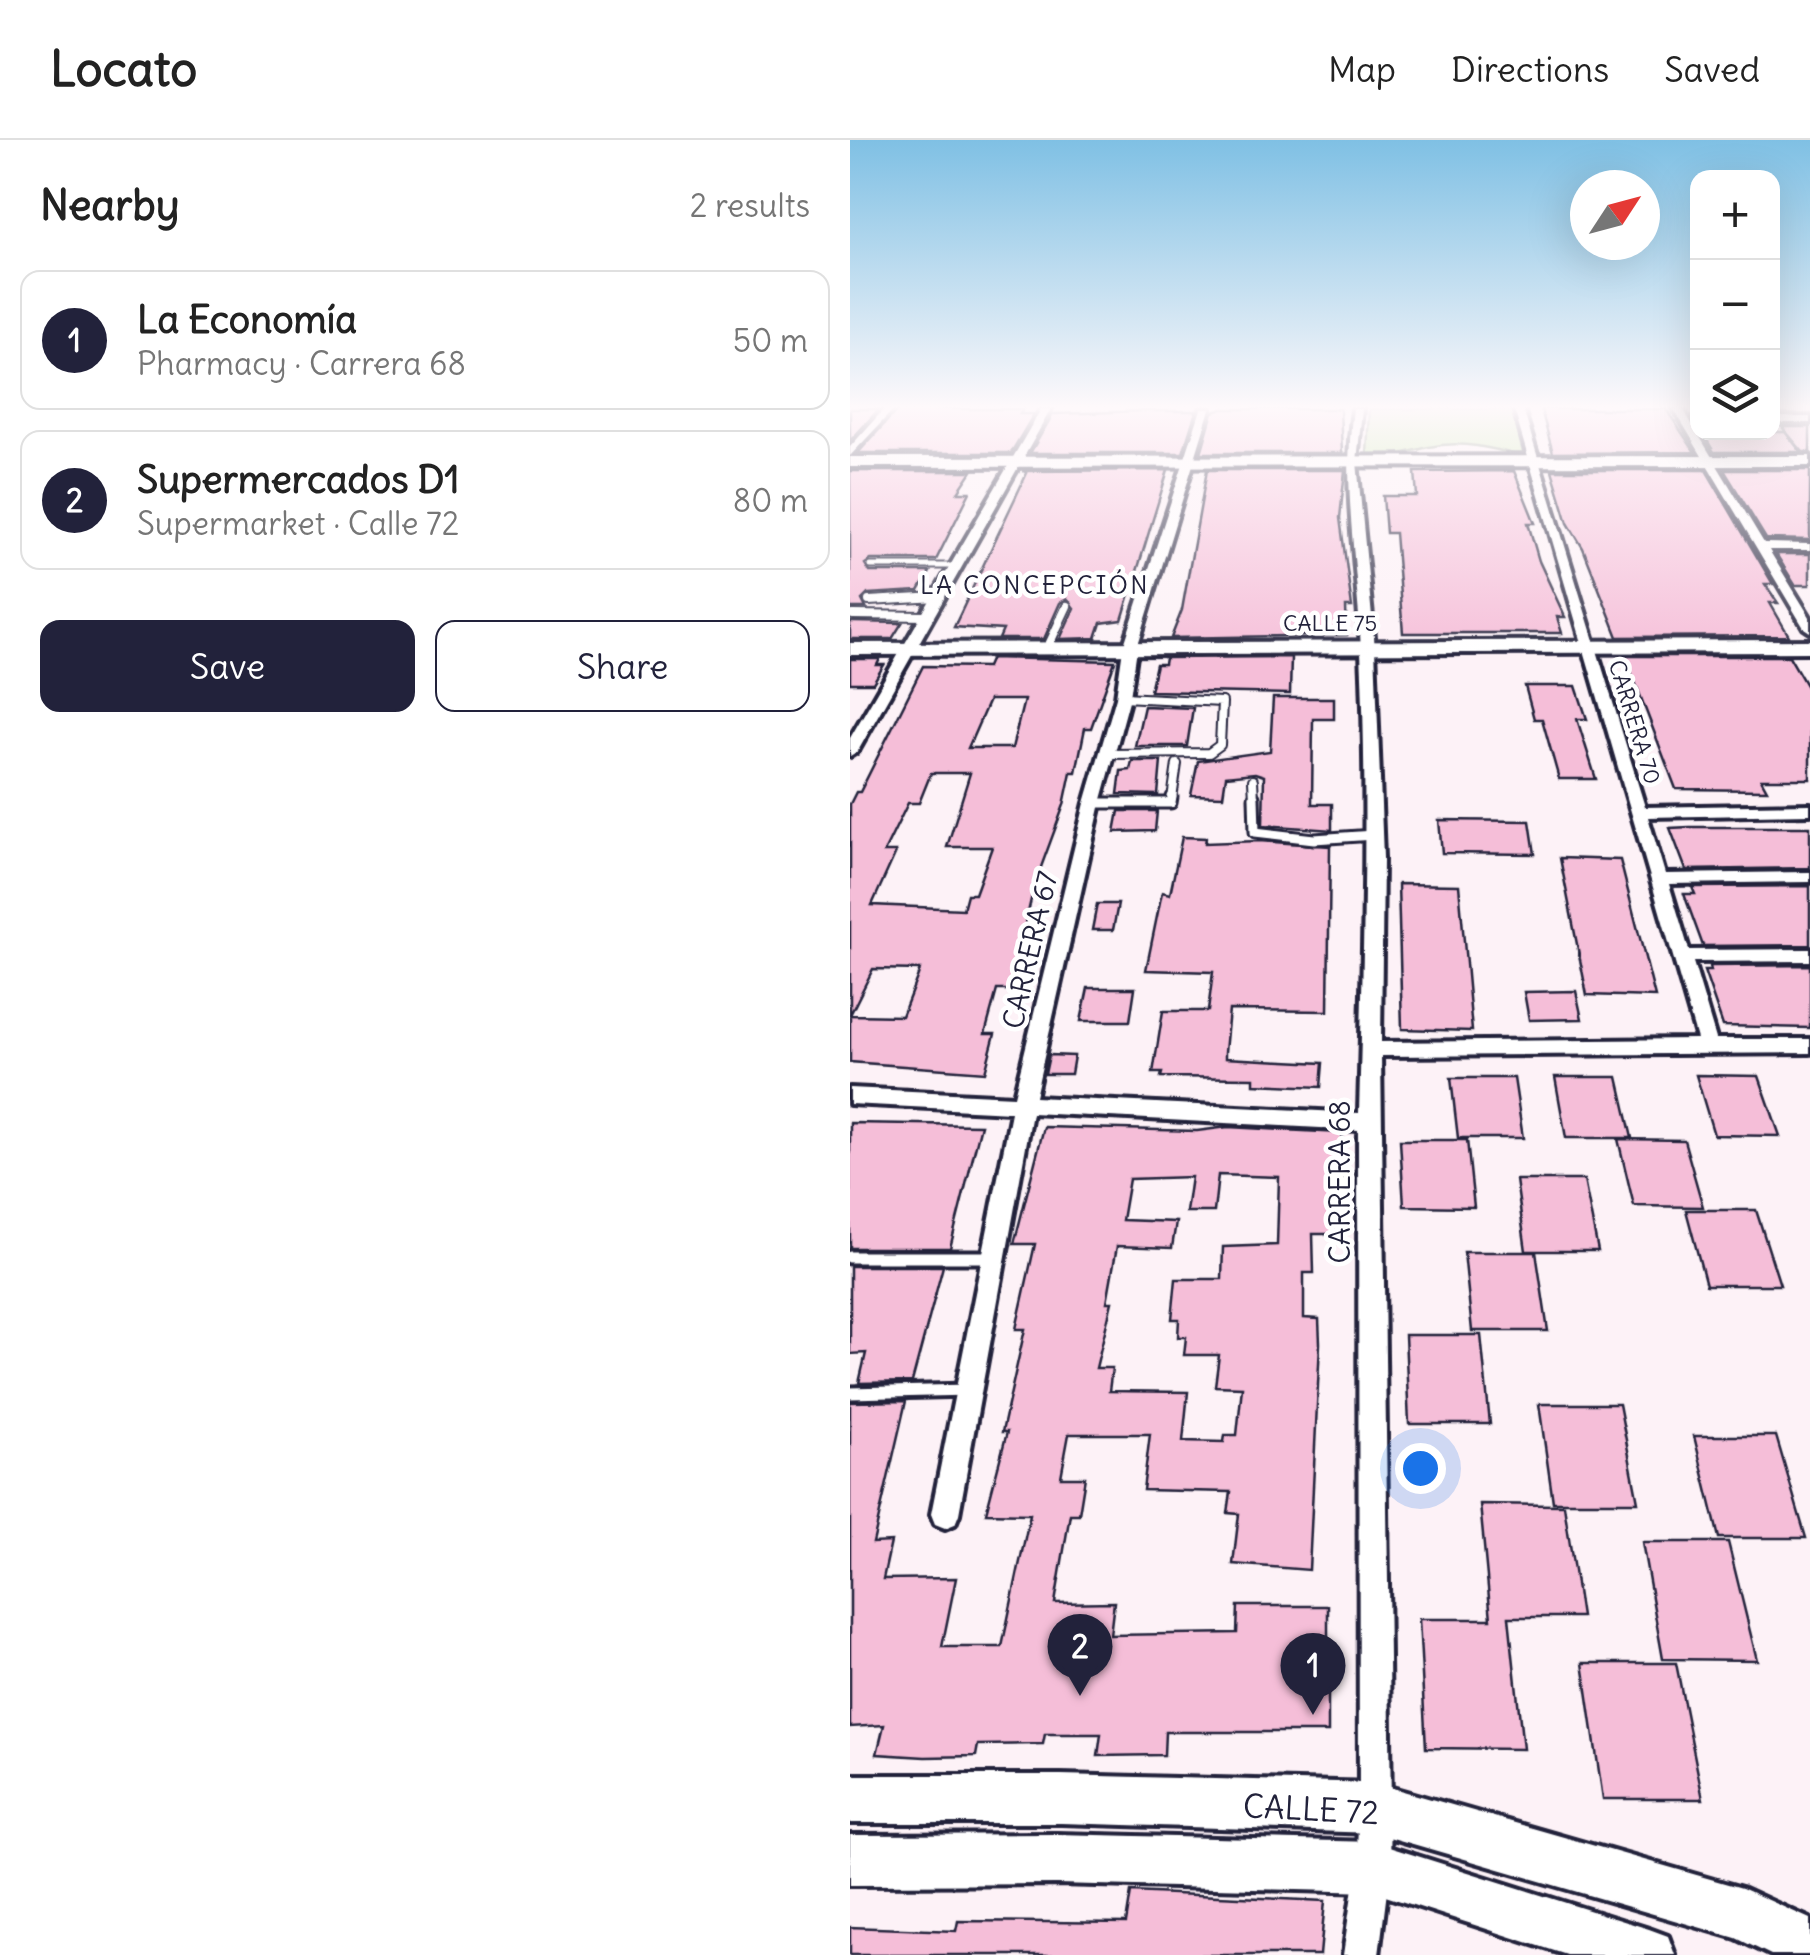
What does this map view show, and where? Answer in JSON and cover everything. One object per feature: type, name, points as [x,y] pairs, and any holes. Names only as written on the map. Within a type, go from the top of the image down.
[{"type":"street","points":[[850,751],[998,494]]},
{"type":"street","name":"CARRERA 67","points":[[945,1514],[1023,1102],[1093,804],[1123,697],[1130,648],[1178,494]]},
{"type":"street","name":"CARRERA 68","points":[[1355,494],[1368,648],[1374,835],[1369,1122],[1375,1808],[1374,1867],[1361,1955]]},
{"type":"street","name":"CARRERA 70","points":[[1543,494],[1708,1048]]},
{"type":"street","points":[[1730,494],[1810,628]]},
{"type":"street","points":[[1761,546],[1810,547]]},
{"type":"street","points":[[1789,592],[1810,593]]},
{"type":"street","name":"CALLE 75","points":[[850,649],[1810,646]]},
{"type":"street","points":[[1638,812],[1810,809]]},
{"type":"street","points":[[1658,880],[1810,877]]},
{"type":"street","points":[[1682,956],[1810,955]]},
{"type":"street","points":[[1371,1050],[1810,1046]]},
{"type":"street","points":[[850,1096],[1369,1122]]},
{"type":"street","name":"CALLE 72","points":[[850,1798],[1061,1798],[1375,1808],[1742,1914],[1810,1946]]},
{"type":"street","name":"CALLE 72","points":[[850,1860],[1056,1859],[1374,1867],[1649,1955]]},
{"type":"lane","points":[[872,566],[956,566]]},
{"type":"lane","points":[[869,602],[938,598]]},
{"type":"lane","points":[[1047,648],[1067,606]]},
{"type":"lane","points":[[852,615],[928,616]]},
{"type":"lane","points":[[1107,754],[1209,753],[1220,745],[1222,702],[1123,697]]},
{"type":"lane","points":[[1093,804],[1171,803],[1177,764]]},
{"type":"lane","points":[[1253,780],[1254,832],[1314,839],[1374,835]]},
{"type":"lane","points":[[850,1257],[994,1257]]},
{"type":"lane","points":[[850,1394],[968,1390]]},
{"type":"building","points":[[850,494],[969,494],[936,560],[871,560],[865,564],[870,572],[930,572],[919,591],[868,594],[862,600],[866,608],[850,608]]},
{"type":"building","points":[[1017,494],[1161,494],[1122,620],[1101,623],[1096,638],[1060,639],[1074,608],[1067,599],[1060,603],[1044,639],[999,639],[1003,630],[954,627]]},
{"type":"building","points":[[1203,494],[1343,494],[1340,518],[1352,607],[1346,607],[1347,635],[1171,638],[1182,610]]},
{"type":"building","points":[[1523,494],[1535,523],[1528,523],[1539,561],[1565,617],[1557,617],[1562,633],[1403,633],[1395,533],[1386,533],[1383,496]]},
{"type":"building","points":[[1559,494],[1720,494],[1773,584],[1765,584],[1778,603],[1770,603],[1789,636],[1618,637],[1583,548],[1568,523]]},
{"type":"building","points":[[1738,494],[1810,494],[1810,540],[1766,539]]},
{"type":"building","points":[[1776,554],[1810,554],[1810,585],[1795,585]]},
{"type":"building","points":[[850,622],[902,623],[892,639],[850,639]]},
{"type":"building","points":[[1625,656],[1789,656],[1810,692],[1810,779],[1761,779],[1767,790],[1676,789]]},
{"type":"building","points":[[1291,657],[1290,694],[1150,691],[1156,664],[1164,664],[1165,658]]},
{"type":"building","points":[[991,658],[1115,661],[1091,728],[1085,728],[1076,772],[1071,772],[1064,805],[1034,886],[1008,990],[997,990],[985,1034],[995,1034],[985,1072],[850,1062],[850,1015],[850,804],[856,792],[860,792],[923,666],[987,667]],"holes":[[[989,700],[1024,700],[1012,748],[968,748]],[[931,773],[970,773],[947,847],[992,847],[975,894],[967,894],[963,909],[872,905],[896,852],[884,852],[908,803],[919,803]],[[873,969],[920,970],[902,1016],[850,1015]]]},
{"type":"building","points":[[850,659],[880,659],[877,665],[884,665],[873,683],[850,683]]},
{"type":"building","points":[[1525,686],[1576,686],[1587,719],[1577,719],[1596,779],[1559,779],[1542,719],[1534,719]]},
{"type":"building","points":[[1273,698],[1334,698],[1334,719],[1313,719],[1312,804],[1332,804],[1332,830],[1263,825],[1264,776],[1255,773],[1226,776],[1223,796],[1191,795],[1198,761],[1270,751]]},
{"type":"building","points":[[1144,706],[1193,708],[1187,746],[1135,746]]},
{"type":"building","points":[[1132,761],[1161,761],[1158,795],[1118,794],[1121,771],[1130,770]]},
{"type":"building","points":[[1119,811],[1157,811],[1155,831],[1115,832]]},
{"type":"building","points":[[1439,820],[1530,821],[1535,854],[1442,853]]},
{"type":"building","points":[[1810,827],[1810,868],[1686,870],[1670,828]]},
{"type":"building","points":[[1182,837],[1206,838],[1205,843],[1259,841],[1330,846],[1328,1011],[1229,1010],[1225,1052],[1225,1058],[1323,1063],[1321,1087],[1254,1084],[1254,1078],[1161,1077],[1162,1073],[1153,1073],[1163,1011],[1208,1011],[1213,972],[1146,970],[1162,892],[1170,894]]},
{"type":"building","points":[[1560,858],[1620,860],[1655,997],[1587,995]]},
{"type":"building","points":[[1398,884],[1459,885],[1472,1031],[1402,1029]]},
{"type":"building","points":[[1810,886],[1810,945],[1703,946],[1684,894],[1695,894],[1692,887]]},
{"type":"building","points":[[1097,904],[1118,904],[1113,930],[1092,930]]},
{"type":"building","points":[[1810,965],[1810,1028],[1723,1026],[1704,971],[1711,971],[1710,966]]},
{"type":"building","points":[[1088,988],[1135,988],[1130,1021],[1081,1021]]},
{"type":"building","points":[[1576,991],[1582,1019],[1529,1020],[1524,992]]},
{"type":"building","points":[[1049,1055],[1074,1056],[1071,1074],[1045,1074]]},
{"type":"building","points":[[1696,1075],[1759,1076],[1780,1136],[1714,1135]]},
{"type":"building","points":[[1555,1077],[1618,1077],[1632,1138],[1566,1138]]},
{"type":"building","points":[[1451,1078],[1514,1078],[1523,1138],[1458,1138]]},
{"type":"building","points":[[850,1123],[981,1125],[950,1248],[850,1248]]},
{"type":"building","points":[[1044,1127],[1197,1131],[1228,1127],[1342,1133],[1344,1178],[1340,1206],[1334,1205],[1334,1234],[1313,1234],[1314,1273],[1304,1273],[1304,1318],[1319,1319],[1320,1343],[1309,1570],[1233,1564],[1239,1514],[1228,1513],[1231,1492],[1143,1490],[1150,1434],[1069,1434],[1061,1477],[1085,1477],[1079,1514],[1070,1514],[1055,1603],[1114,1602],[1110,1635],[1237,1633],[1238,1606],[1328,1606],[1328,1732],[1165,1732],[1164,1755],[1098,1756],[1101,1734],[1045,1734],[1043,1744],[978,1745],[976,1756],[925,1757],[877,1754],[884,1725],[850,1727],[850,1402],[906,1401],[873,1543],[891,1542],[883,1579],[956,1578],[942,1647],[1002,1647],[1030,1514],[986,1513],[1007,1432],[1002,1432],[1025,1329],[1016,1329],[1035,1244],[1014,1244]],"holes":[[[1218,1175],[1279,1177],[1277,1245],[1223,1247],[1222,1279],[1176,1279],[1172,1319],[1179,1319],[1178,1337],[1186,1337],[1184,1355],[1219,1355],[1215,1386],[1242,1387],[1237,1435],[1225,1435],[1224,1442],[1183,1441],[1188,1392],[1109,1391],[1112,1368],[1096,1368],[1112,1302],[1107,1302],[1117,1246],[1172,1248],[1176,1222],[1122,1220],[1129,1179],[1191,1177],[1186,1212],[1214,1212]]]},
{"type":"building","points":[[1618,1139],[1684,1140],[1703,1207],[1634,1206]]},
{"type":"building","points":[[1400,1140],[1467,1140],[1474,1207],[1404,1206]]},
{"type":"building","points":[[1516,1180],[1584,1180],[1598,1251],[1526,1251]]},
{"type":"building","points":[[1686,1210],[1756,1210],[1780,1285],[1706,1285]]},
{"type":"building","points":[[1464,1252],[1536,1252],[1548,1331],[1472,1331]]},
{"type":"building","points":[[850,1266],[943,1266],[912,1382],[859,1383],[866,1353],[850,1354]]},
{"type":"building","points":[[1405,1335],[1481,1335],[1490,1424],[1409,1424]]},
{"type":"building","points":[[1539,1404],[1619,1404],[1638,1502],[1553,1502]]},
{"type":"building","points":[[1694,1436],[1776,1436],[1806,1538],[1719,1538]]},
{"type":"building","points":[[1480,1504],[1564,1505],[1581,1617],[1509,1617],[1523,1749],[1426,1748],[1419,1619],[1491,1619]]},
{"type":"building","points":[[1642,1542],[1728,1542],[1757,1660],[1663,1659]]},
{"type":"building","points":[[1583,1663],[1676,1663],[1703,1799],[1603,1799]]},
{"type":"building","points":[[1131,1892],[1325,1901],[1320,1955],[850,1955],[850,1927],[956,1931],[958,1921],[1126,1923]]},
{"type":"place","name":"Supermercados D1","points":[[1080,1696]]},
{"type":"place","name":"La Economía","points":[[1313,1715]]},
{"type":"district","name":"LA CONCEPCIÓN","points":[[1035,585]]}]
